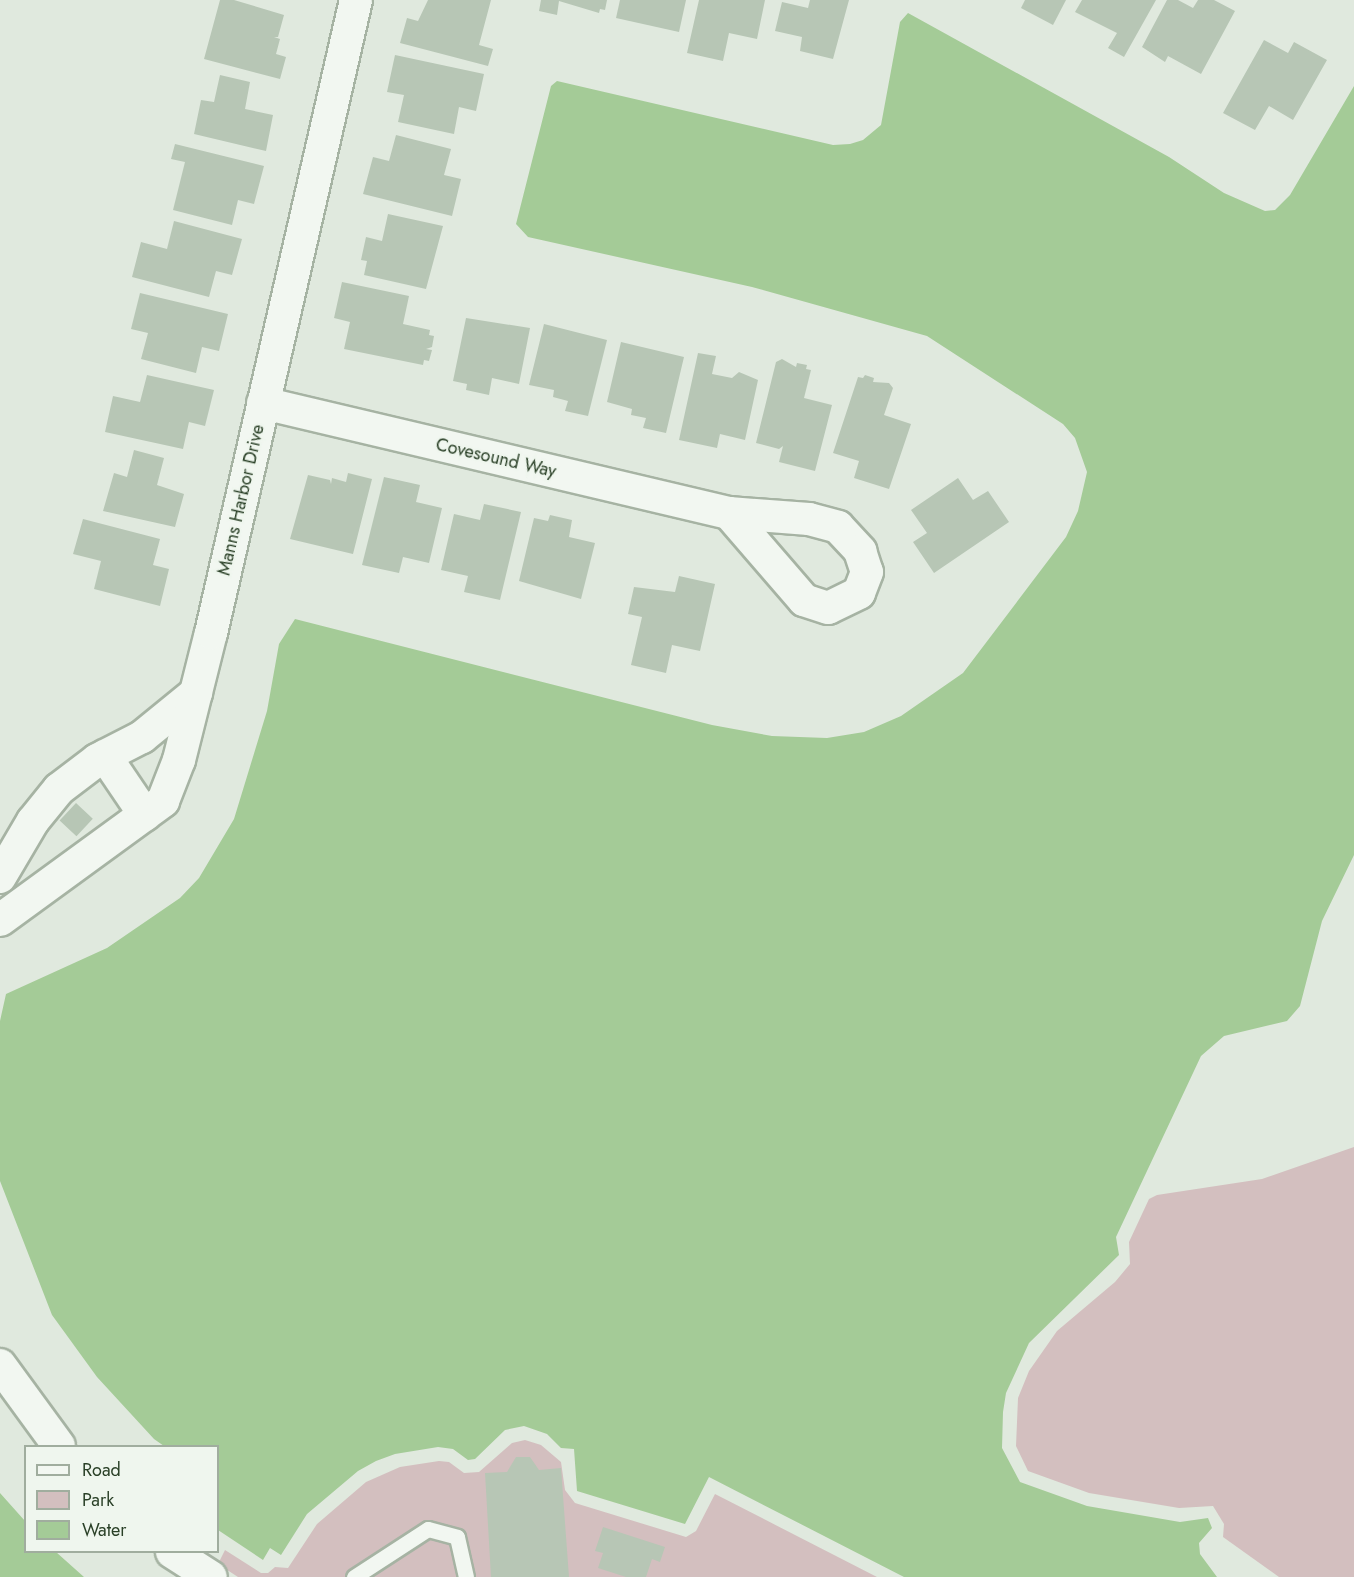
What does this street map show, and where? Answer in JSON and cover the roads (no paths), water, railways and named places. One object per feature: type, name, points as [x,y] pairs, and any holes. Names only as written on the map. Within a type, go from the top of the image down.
[{"type":"street","name":"Manns Harbor Drive","points":[[0,920],[163,801],[179,760],[356,0]]},
{"type":"street","name":"Covesound Way","points":[[263,403],[729,513]]},
{"type":"street","points":[[0,878],[33,821],[59,789],[105,756],[142,737],[196,693]]},
{"type":"street","points":[[105,756],[145,814]]},
{"type":"street","points":[[0,1365],[58,1445]]},
{"type":"street","points":[[175,1553],[211,1577]]},
{"type":"lane","points":[[354,1577],[428,1529],[457,1537],[466,1577]]},
{"type":"water","points":[[908,13],[1169,157],[1224,193],[1265,211],[1275,210],[1290,195],[1354,86],[1354,855],[1322,921],[1300,1006],[1287,1021],[1224,1036],[1201,1056],[1116,1237],[1119,1255],[1029,1343],[1006,1393],[1003,1412],[1002,1448],[1020,1482],[1087,1506],[1180,1522],[1208,1518],[1212,1528],[1199,1543],[1200,1554],[1217,1577],[904,1577],[709,1477],[685,1524],[577,1491],[574,1449],[561,1448],[547,1434],[524,1426],[505,1430],[475,1459],[468,1460],[453,1449],[438,1447],[395,1454],[376,1461],[358,1471],[307,1514],[281,1555],[270,1548],[263,1560],[219,1531],[219,1445],[163,1445],[154,1439],[97,1377],[52,1315],[0,1181],[0,1021],[6,994],[107,948],[180,898],[199,878],[234,819],[267,711],[279,644],[295,619],[712,725],[772,736],[827,738],[864,732],[901,716],[963,673],[1066,537],[1078,511],[1087,472],[1075,438],[1063,424],[927,336],[752,287],[528,237],[516,224],[551,86],[557,81],[833,145],[850,144],[863,140],[881,125],[900,22]]},
{"type":"water","points":[[0,1493],[24,1520],[24,1553],[57,1553],[84,1577],[0,1577]]}]
